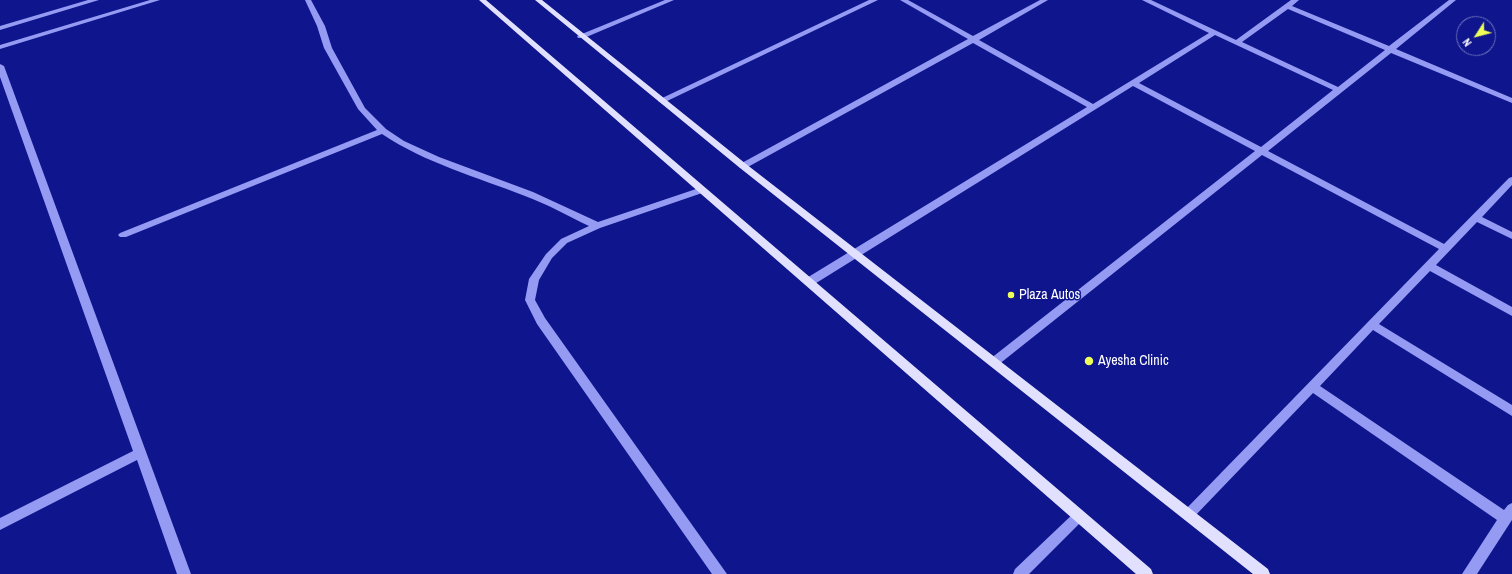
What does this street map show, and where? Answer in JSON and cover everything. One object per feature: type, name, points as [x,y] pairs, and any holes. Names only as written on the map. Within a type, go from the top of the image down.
[{"type":"main road","points":[[482,0],[1146,574]]},
{"type":"main road","points":[[538,0],[744,166],[1263,574]]},
{"type":"street","points":[[0,28],[96,0]]},
{"type":"street","points":[[0,47],[157,0]]},
{"type":"street","points":[[308,0],[328,48],[362,109],[383,131],[401,143],[436,159],[530,194],[597,226]]},
{"type":"street","points":[[581,36],[672,0]]},
{"type":"street","points":[[662,100],[875,0]]},
{"type":"street","points":[[903,0],[1093,107]]},
{"type":"street","points":[[744,166],[1045,0]]},
{"type":"street","points":[[1145,0],[1339,90]]},
{"type":"street","points":[[1236,42],[1296,0]]},
{"type":"street","points":[[994,362],[1453,0]]},
{"type":"street","points":[[1287,6],[1512,101]]},
{"type":"street","points":[[809,282],[1214,33]]},
{"type":"street","points":[[0,66],[184,574]]},
{"type":"street","points":[[1133,83],[1446,249]]},
{"type":"street","points":[[123,236],[383,131]]},
{"type":"street","points":[[1188,515],[1512,180]]},
{"type":"street","points":[[702,190],[597,226],[564,241],[548,256],[534,279],[530,300],[541,321],[720,574]]},
{"type":"street","points":[[1476,218],[1512,236]]},
{"type":"street","points":[[1429,266],[1512,312]]},
{"type":"street","points":[[1373,325],[1512,411]]},
{"type":"street","points":[[1312,387],[1509,514],[1469,574]]},
{"type":"street","points":[[0,524],[140,453]]},
{"type":"street","points":[[1020,574],[1079,516]]},
{"type":"place","name":"Plaza Autos","points":[[1011,295]]},
{"type":"place","name":"Ayesha Clinic","points":[[1089,361]]}]
